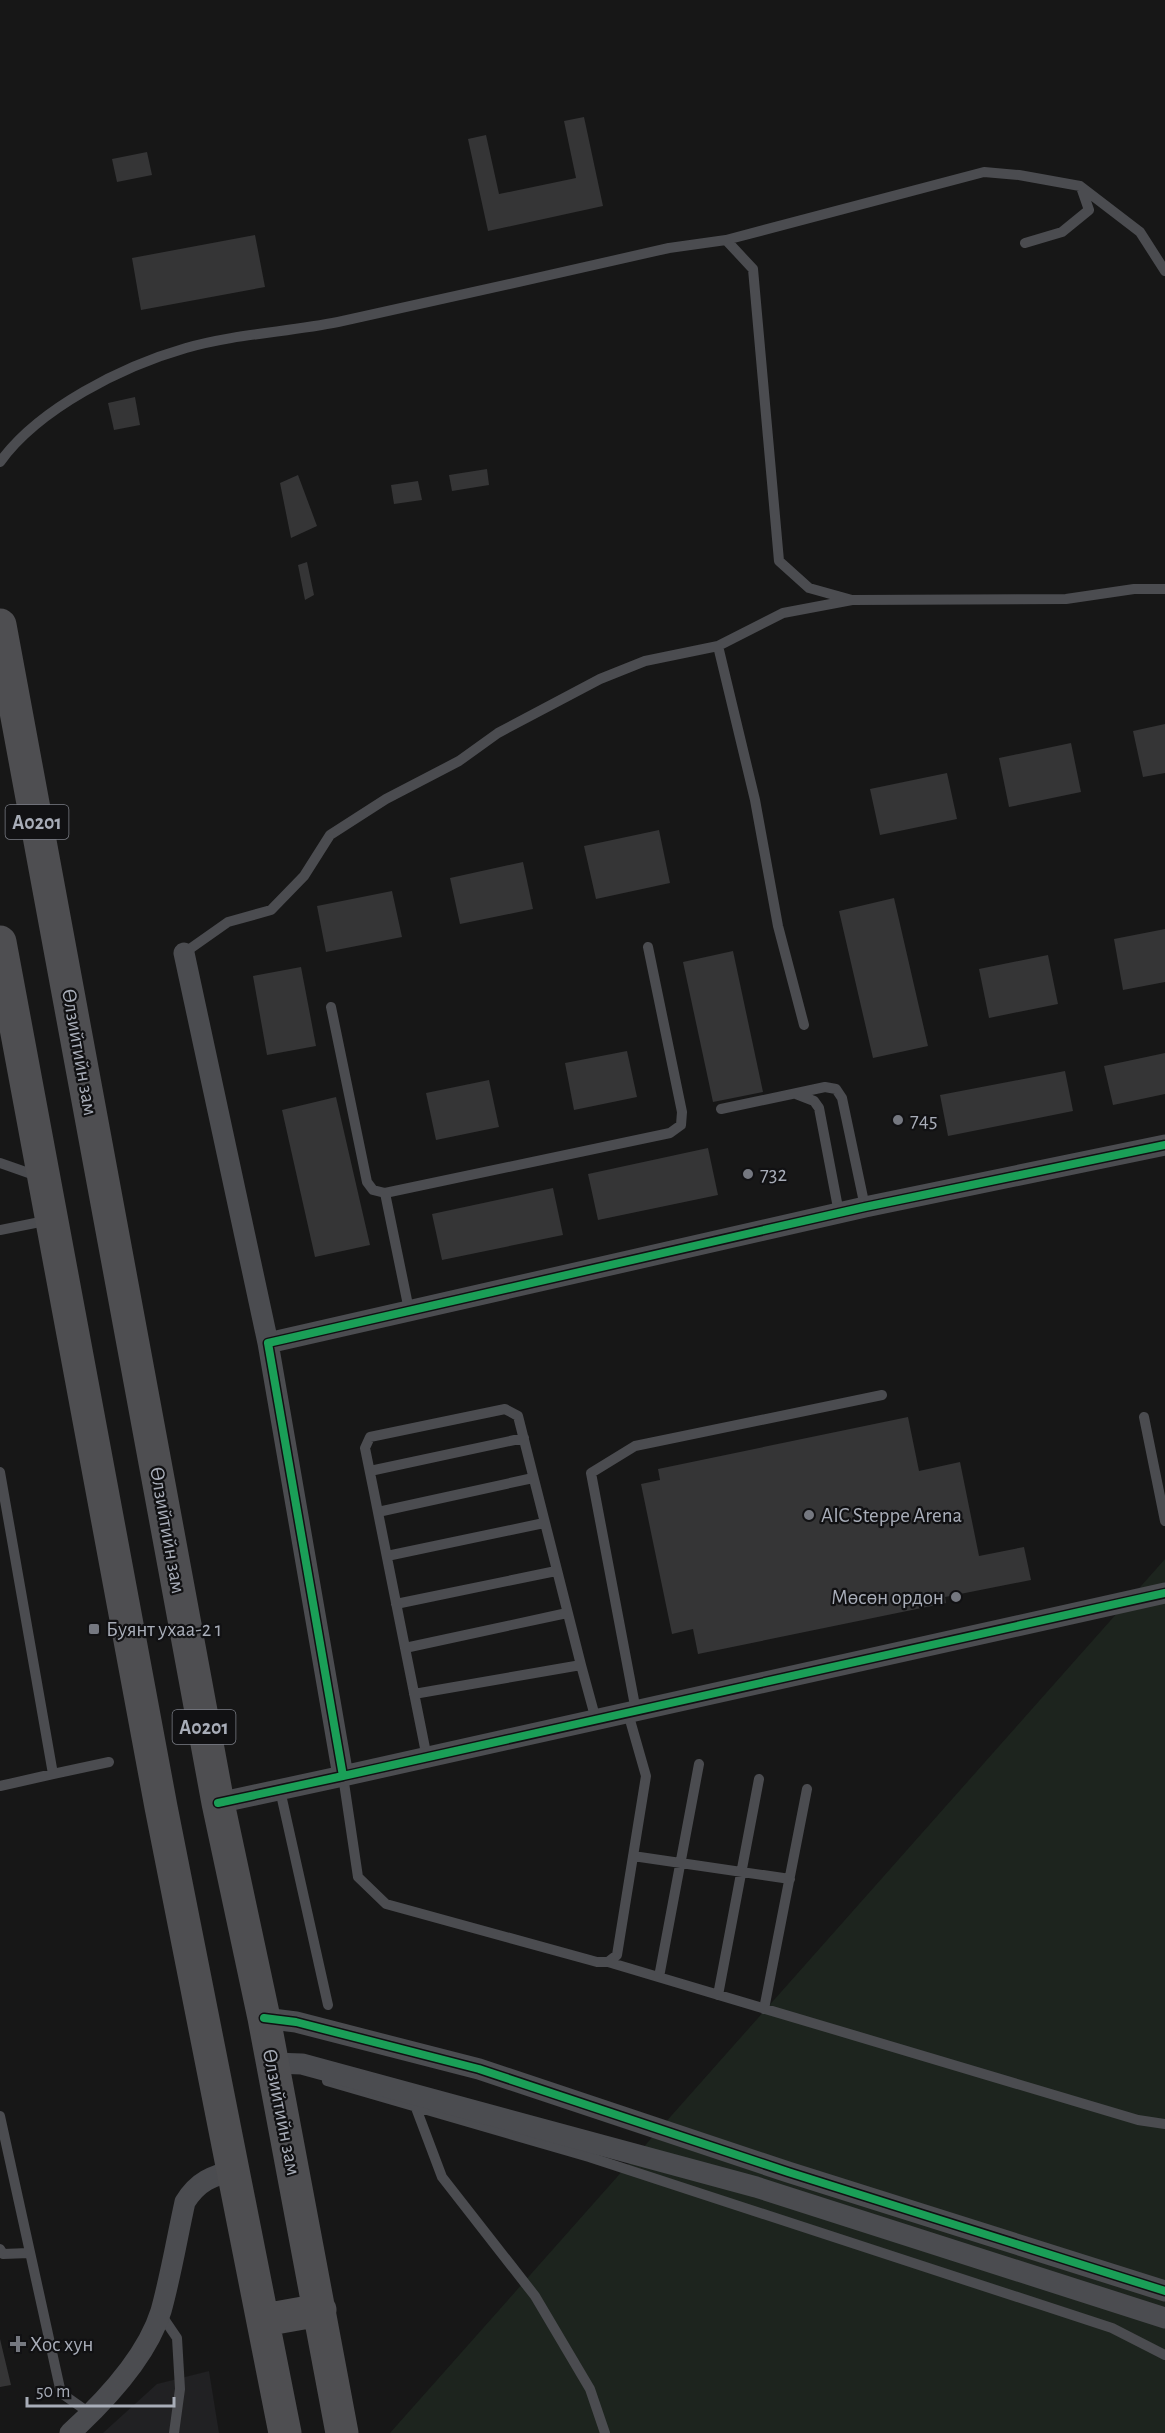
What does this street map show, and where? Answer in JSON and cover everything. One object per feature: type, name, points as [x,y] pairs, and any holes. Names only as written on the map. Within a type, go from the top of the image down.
[{"type":"highway","name":"Өлзийтийн зам","points":[[0,625],[13,763],[218,1803],[273,2063],[342,2433]]},
{"type":"highway","name":"A0201","points":[[0,942],[161,1807],[235,2170],[285,2433]]},
{"type":"highway","points":[[264,2320],[320,2310]]},
{"type":"street","points":[[184,953],[268,1343],[343,1776]]},
{"type":"street","points":[[268,1343],[865,1207],[1165,1145]]},
{"type":"street","points":[[218,1803],[1165,1593]]},
{"type":"street","points":[[264,2018],[296,2022],[479,2069],[777,2168],[1165,2291]]},
{"type":"street","points":[[273,2063],[302,2064],[756,2187],[1165,2318]]},
{"type":"street","points":[[70,2433],[91,2414],[121,2379],[146,2342],[160,2313],[185,2202],[195,2186],[202,2181],[235,2170]]},
{"type":"lane","points":[[0,462],[12,445],[50,412],[105,380],[186,348],[335,322],[669,248],[726,240],[984,172],[1019,175],[1080,186],[1140,232],[1165,272]]},
{"type":"lane","points":[[1025,243],[1062,232],[1089,210],[1080,186]]},
{"type":"lane","points":[[726,240],[753,269],[779,561],[809,588],[852,600]]},
{"type":"lane","points":[[184,953],[228,922],[271,910],[304,876],[330,835],[386,799],[459,761],[498,733],[600,679],[645,661],[718,646],[783,613],[852,600],[1066,599],[1134,589],[1165,589]]},
{"type":"lane","points":[[718,646],[755,800],[778,926],[804,1025]]},
{"type":"lane","points":[[331,1007],[367,1182],[373,1190],[385,1193],[670,1133],[681,1125],[682,1113],[648,947]]},
{"type":"lane","points":[[721,1108],[825,1087],[836,1089],[842,1098],[865,1207]]},
{"type":"lane","points":[[794,1094],[814,1101],[819,1108],[839,1213]]},
{"type":"lane","points":[[0,1163],[45,1179]]},
{"type":"lane","points":[[385,1193],[409,1311]]},
{"type":"lane","points":[[0,1230],[53,1220]]},
{"type":"lane","points":[[608,1962],[617,1955],[646,1776],[632,1712],[591,1473],[635,1446],[882,1395]]},
{"type":"lane","points":[[427,1758],[365,1448],[370,1437],[505,1409],[518,1416],[596,1720]]},
{"type":"lane","points":[[1144,1416],[1165,1521]]},
{"type":"lane","points":[[370,1471],[524,1438]]},
{"type":"lane","points":[[0,1472],[53,1774]]},
{"type":"lane","points":[[378,1512],[533,1478]]},
{"type":"lane","points":[[387,1556],[544,1522]]},
{"type":"lane","points":[[396,1604],[556,1571]]},
{"type":"lane","points":[[405,1648],[567,1613]]},
{"type":"lane","points":[[414,1694],[581,1665]]},
{"type":"lane","points":[[0,1786],[109,1762]]},
{"type":"lane","points":[[659,1977],[699,1764]]},
{"type":"lane","points":[[343,1776],[358,1877],[386,1904],[597,1962],[608,1962],[1138,2120],[1165,2124]]},
{"type":"lane","points":[[718,1995],[759,1779]]},
{"type":"lane","points":[[764,2009],[807,1789]]},
{"type":"lane","points":[[280,1790],[328,2005]]},
{"type":"lane","points":[[633,1856],[790,1879]]},
{"type":"lane","points":[[303,2074],[588,2157],[1101,2325],[1165,2355]]},
{"type":"lane","points":[[416,2108],[442,2177],[535,2296],[590,2389],[605,2433]]},
{"type":"lane","points":[[0,2116],[5,2167],[29,2253],[61,2393],[91,2414]]},
{"type":"lane","points":[[0,2249],[3,2254],[29,2253]]},
{"type":"lane","points":[[160,2313],[177,2338],[180,2390],[174,2433]]},
{"type":"shaded area","points":[[1165,1559],[1165,2433],[390,2433]]},
{"type":"shaded area","points":[[209,2371],[219,2433],[103,2433],[157,2384]]},
{"type":"building","points":[[584,117],[603,206],[488,231],[468,139],[486,135],[499,194],[576,178],[564,121]]},
{"type":"building","points":[[147,152],[152,175],[117,182],[112,159]]},
{"type":"building","points":[[255,235],[265,287],[141,310],[132,258]]},
{"type":"building","points":[[135,397],[140,425],[114,430],[108,403]]},
{"type":"building","points":[[487,469],[489,485],[452,491],[449,475]]},
{"type":"building","points":[[298,475],[317,526],[291,538],[280,483]]},
{"type":"building","points":[[418,481],[422,500],[394,504],[391,485]]},
{"type":"building","points":[[307,562],[314,595],[305,600],[298,565]]},
{"type":"building","points":[[1165,724],[1165,773],[1143,777],[1133,731]]},
{"type":"building","points":[[1071,743],[1081,792],[1009,807],[999,758]]},
{"type":"building","points":[[947,773],[957,819],[880,835],[870,789]]},
{"type":"building","points":[[659,830],[670,883],[596,899],[584,846]]},
{"type":"building","points":[[523,862],[533,909],[460,924],[450,878]]},
{"type":"building","points":[[392,891],[402,937],[326,952],[317,906]]},
{"type":"building","points":[[894,898],[928,1046],[873,1058],[839,911]]},
{"type":"building","points":[[1165,929],[1165,982],[1123,990],[1114,939]]},
{"type":"building","points":[[733,951],[763,1092],[713,1102],[683,962]]},
{"type":"building","points":[[1048,955],[1058,1004],[989,1018],[979,969]]},
{"type":"building","points":[[301,967],[316,1046],[267,1055],[253,976]]},
{"type":"building","points":[[627,1051],[637,1097],[574,1110],[565,1063]]},
{"type":"building","points":[[1165,1053],[1165,1094],[1113,1105],[1104,1066]]},
{"type":"building","points":[[1065,1071],[1073,1111],[948,1136],[940,1095]]},
{"type":"building","points":[[489,1080],[499,1127],[436,1140],[426,1093]]},
{"type":"building","points":[[336,1097],[370,1245],[315,1257],[282,1110]]},
{"type":"building","points":[[708,1148],[718,1195],[598,1220],[588,1174]]},
{"type":"building","points":[[553,1188],[563,1235],[442,1260],[432,1214]]},
{"type":"building","name":"AIC Steppe Arena","points":[[908,1417],[919,1471],[960,1462],[979,1556],[1024,1547],[1031,1580],[945,1597],[946,1603],[698,1654],[693,1629],[672,1634],[641,1484],[660,1480],[658,1469]]},
{"type":"building","points":[[0,2339],[11,2385],[0,2387]]},
{"type":"cycle path","points":[[218,1803],[343,1776],[268,1343],[865,1207],[1165,1145]]},
{"type":"cycle path","points":[[343,1776],[1165,1593]]},
{"type":"cycle path","points":[[264,2018],[296,2022],[479,2069],[788,2172],[1165,2291]]},
{"type":"place","name":"745","points":[[898,1120]]},
{"type":"place","name":"732","points":[[748,1174]]},
{"type":"place","name":"AIC Steppe Arena","points":[[809,1515]]},
{"type":"place","name":"Мөсөн ордон","points":[[956,1597]]},
{"type":"place","name":"Буянт ухаа-2 1","points":[[94,1629]]},
{"type":"place","name":"Хос хун","points":[[18,2344]]}]
